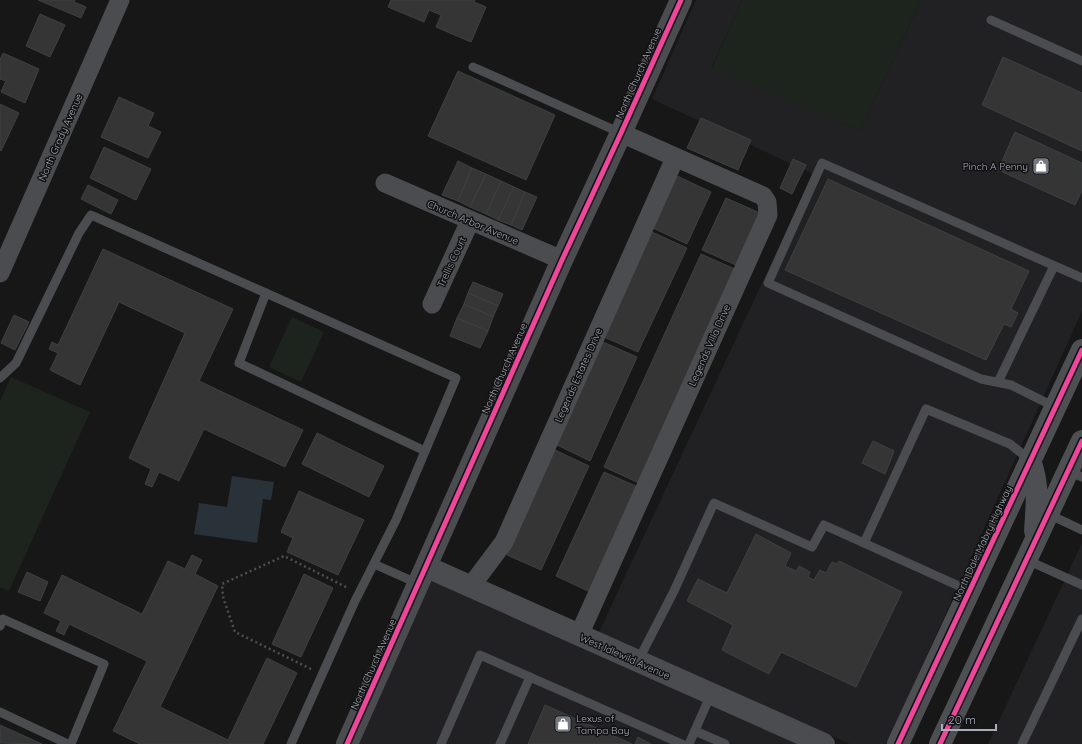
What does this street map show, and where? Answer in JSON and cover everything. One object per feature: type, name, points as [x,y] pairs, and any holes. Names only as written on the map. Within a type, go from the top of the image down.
[{"type":"main road","name":"North Dale Mabry Highway","points":[[898,744],[1082,350]]},
{"type":"main road","points":[[940,744],[1048,514],[1075,474],[1082,441]]},
{"type":"main road","points":[[1030,460],[1036,475],[1038,496],[1030,552]]},
{"type":"main road","points":[[915,744],[927,682]]},
{"type":"street","name":"North Grady Avenue","points":[[0,273],[120,0]]},
{"type":"street","name":"North Church Avenue","points":[[347,744],[423,576],[562,260],[681,0]]},
{"type":"street","name":"Legends Villa Drive","points":[[579,635],[768,215],[767,202],[763,196],[621,133]]},
{"type":"street","name":"Legends Estates Drive","points":[[471,586],[504,542],[675,158]]},
{"type":"street","name":"Church Arbor Avenue","points":[[385,183],[562,260]]},
{"type":"street","name":"Trellis Court","points":[[432,304],[470,221]]},
{"type":"street","name":"West Idlewild Avenue","points":[[423,576],[471,586],[824,744]]},
{"type":"lane","points":[[991,20],[1082,61]]},
{"type":"lane","points":[[473,67],[621,133]]},
{"type":"lane","points":[[1055,407],[1011,385],[981,379],[768,283],[822,163],[1082,278]]},
{"type":"lane","points":[[0,378],[16,363],[79,233],[91,215],[456,378],[396,520],[359,594],[291,744]]},
{"type":"lane","points":[[998,382],[1054,266]]},
{"type":"lane","points":[[266,293],[239,363],[426,451]]},
{"type":"lane","points":[[864,543],[926,409],[1010,444],[1030,460]]},
{"type":"lane","points":[[638,661],[674,590],[714,503],[812,547],[824,525],[970,591]]},
{"type":"lane","points":[[1048,514],[1082,530]]},
{"type":"lane","points":[[1030,552],[1082,585]]},
{"type":"lane","points":[[374,564],[423,576]]},
{"type":"lane","points":[[0,626],[3,619],[104,664],[69,744],[0,712]]},
{"type":"lane","points":[[1022,744],[1082,619]]},
{"type":"lane","points":[[441,744],[480,655],[682,744]]},
{"type":"lane","points":[[500,744],[530,676]]},
{"type":"lane","points":[[689,744],[711,694]]},
{"type":"lane","points":[[695,731],[725,744]]},
{"type":"path","points":[[322,675],[235,632],[223,597],[222,584],[284,556],[328,576],[359,594]]},
{"type":"shaded area","points":[[696,0],[742,0],[712,67],[860,131],[921,0],[1082,0],[1082,311],[887,744],[850,744],[599,632],[813,174],[652,99]]},
{"type":"shaded area","points":[[742,0],[921,0],[860,131],[712,68]]},
{"type":"shaded area","points":[[292,317],[324,332],[301,382],[269,367]]},
{"type":"shaded area","points":[[11,377],[90,412],[9,591],[0,587],[0,401]]},
{"type":"shaded area","points":[[232,476],[274,482],[271,500],[263,499],[257,543],[194,534],[199,503],[227,507]]},
{"type":"shaded area","points":[[1082,543],[1082,744],[988,744]]},
{"type":"shaded area","points":[[431,580],[466,595],[472,600],[473,598],[798,744],[359,744]]},
{"type":"building","points":[[38,0],[75,0],[74,2],[86,7],[81,18]]},
{"type":"building","points":[[391,0],[475,0],[474,2],[486,7],[471,42],[436,27],[441,15],[429,10],[424,22],[388,7]]},
{"type":"building","points":[[40,14],[65,25],[50,57],[26,46]]},
{"type":"building","points":[[3,53],[39,69],[25,103],[1,92],[6,81],[0,79],[0,60]]},
{"type":"building","points":[[1003,57],[1082,93],[1082,151],[982,105]]},
{"type":"building","points":[[458,71],[555,115],[526,180],[428,136]]},
{"type":"building","points":[[119,97],[154,113],[148,126],[161,132],[148,158],[101,137]]},
{"type":"building","points":[[0,104],[19,113],[1,151],[0,150]]},
{"type":"building","points":[[701,118],[751,140],[738,170],[687,148]]},
{"type":"building","name":"Pinch A Penny","points":[[1015,132],[1082,163],[1082,190],[1075,205],[998,170]]},
{"type":"building","points":[[104,147],[151,169],[136,200],[90,178]]},
{"type":"building","points":[[793,159],[806,165],[792,194],[780,188]]},
{"type":"building","points":[[458,161],[472,168],[458,201],[442,195]]},
{"type":"building","points":[[472,168],[486,174],[470,207],[458,201]]},
{"type":"building","points":[[486,174],[501,181],[486,214],[470,207]]},
{"type":"building","points":[[677,176],[711,192],[687,244],[653,228]]},
{"type":"building","points":[[828,179],[1029,271],[1011,309],[1018,313],[1011,327],[1004,324],[986,360],[785,270]]},
{"type":"building","points":[[501,181],[514,187],[498,220],[486,214]]},
{"type":"building","points":[[88,185],[118,200],[111,214],[81,199]]},
{"type":"building","points":[[514,187],[525,192],[511,225],[498,220]]},
{"type":"building","points":[[525,192],[537,197],[522,230],[511,225]]},
{"type":"building","points":[[726,198],[760,213],[736,265],[702,250]]},
{"type":"building","points":[[652,232],[687,248],[638,352],[604,337]]},
{"type":"building","points":[[103,249],[233,309],[199,381],[303,430],[285,467],[204,429],[179,481],[159,472],[152,487],[145,484],[151,469],[129,458],[185,333],[119,302],[80,385],[50,370],[58,353],[49,349],[52,342],[58,345]]},
{"type":"building","points":[[701,254],[737,270],[639,483],[604,467]]},
{"type":"building","points":[[473,282],[503,294],[498,306],[468,293]]},
{"type":"building","points":[[468,293],[498,306],[493,317],[464,304]]},
{"type":"building","points":[[464,304],[493,317],[488,331],[457,318]]},
{"type":"building","points":[[14,315],[29,322],[15,350],[1,343]]},
{"type":"building","points":[[457,318],[488,331],[480,348],[450,336]]},
{"type":"building","points":[[603,342],[637,357],[590,461],[557,445]]},
{"type":"building","points":[[317,433],[384,466],[369,497],[302,464]]},
{"type":"building","points":[[873,441],[894,451],[885,474],[862,463]]},
{"type":"building","points":[[555,450],[589,466],[541,570],[507,555]]},
{"type":"building","points":[[604,472],[638,487],[590,592],[556,576]]},
{"type":"building","points":[[299,491],[364,520],[338,575],[287,552],[293,538],[281,532]]},
{"type":"building","points":[[756,534],[791,553],[785,566],[796,571],[799,566],[810,572],[808,577],[814,580],[820,570],[826,573],[832,562],[837,564],[839,561],[902,592],[856,687],[781,652],[769,674],[722,650],[733,625],[687,601],[698,579],[727,593]]},
{"type":"building","points":[[192,555],[202,560],[195,574],[218,586],[160,707],[228,740],[267,658],[297,673],[263,744],[140,744],[113,731],[147,661],[69,624],[64,635],[56,631],[61,621],[44,613],[62,575],[142,614],[168,561],[185,569]]},
{"type":"building","points":[[27,572],[48,582],[40,601],[18,592]]},
{"type":"building","points":[[304,574],[333,588],[301,657],[272,644]]},
{"type":"building","name":"Lexus of Tampa Bay","points":[[545,705],[632,744],[528,744]]},
{"type":"building","points":[[0,725],[42,744],[0,743]]},
{"type":"building","name":"Lexus of Tampa Bay","points":[[638,737],[651,744],[635,744]]},
{"type":"cycle path","points":[[347,744],[562,260],[681,0]]},
{"type":"cycle path","points":[[898,744],[1082,350]]},
{"type":"cycle path","points":[[940,744],[1082,441]]},
{"type":"place","name":"Pinch A Penny","points":[[1041,166]]},
{"type":"place","name":"Lexus of Tampa Bay","points":[[563,724]]}]
